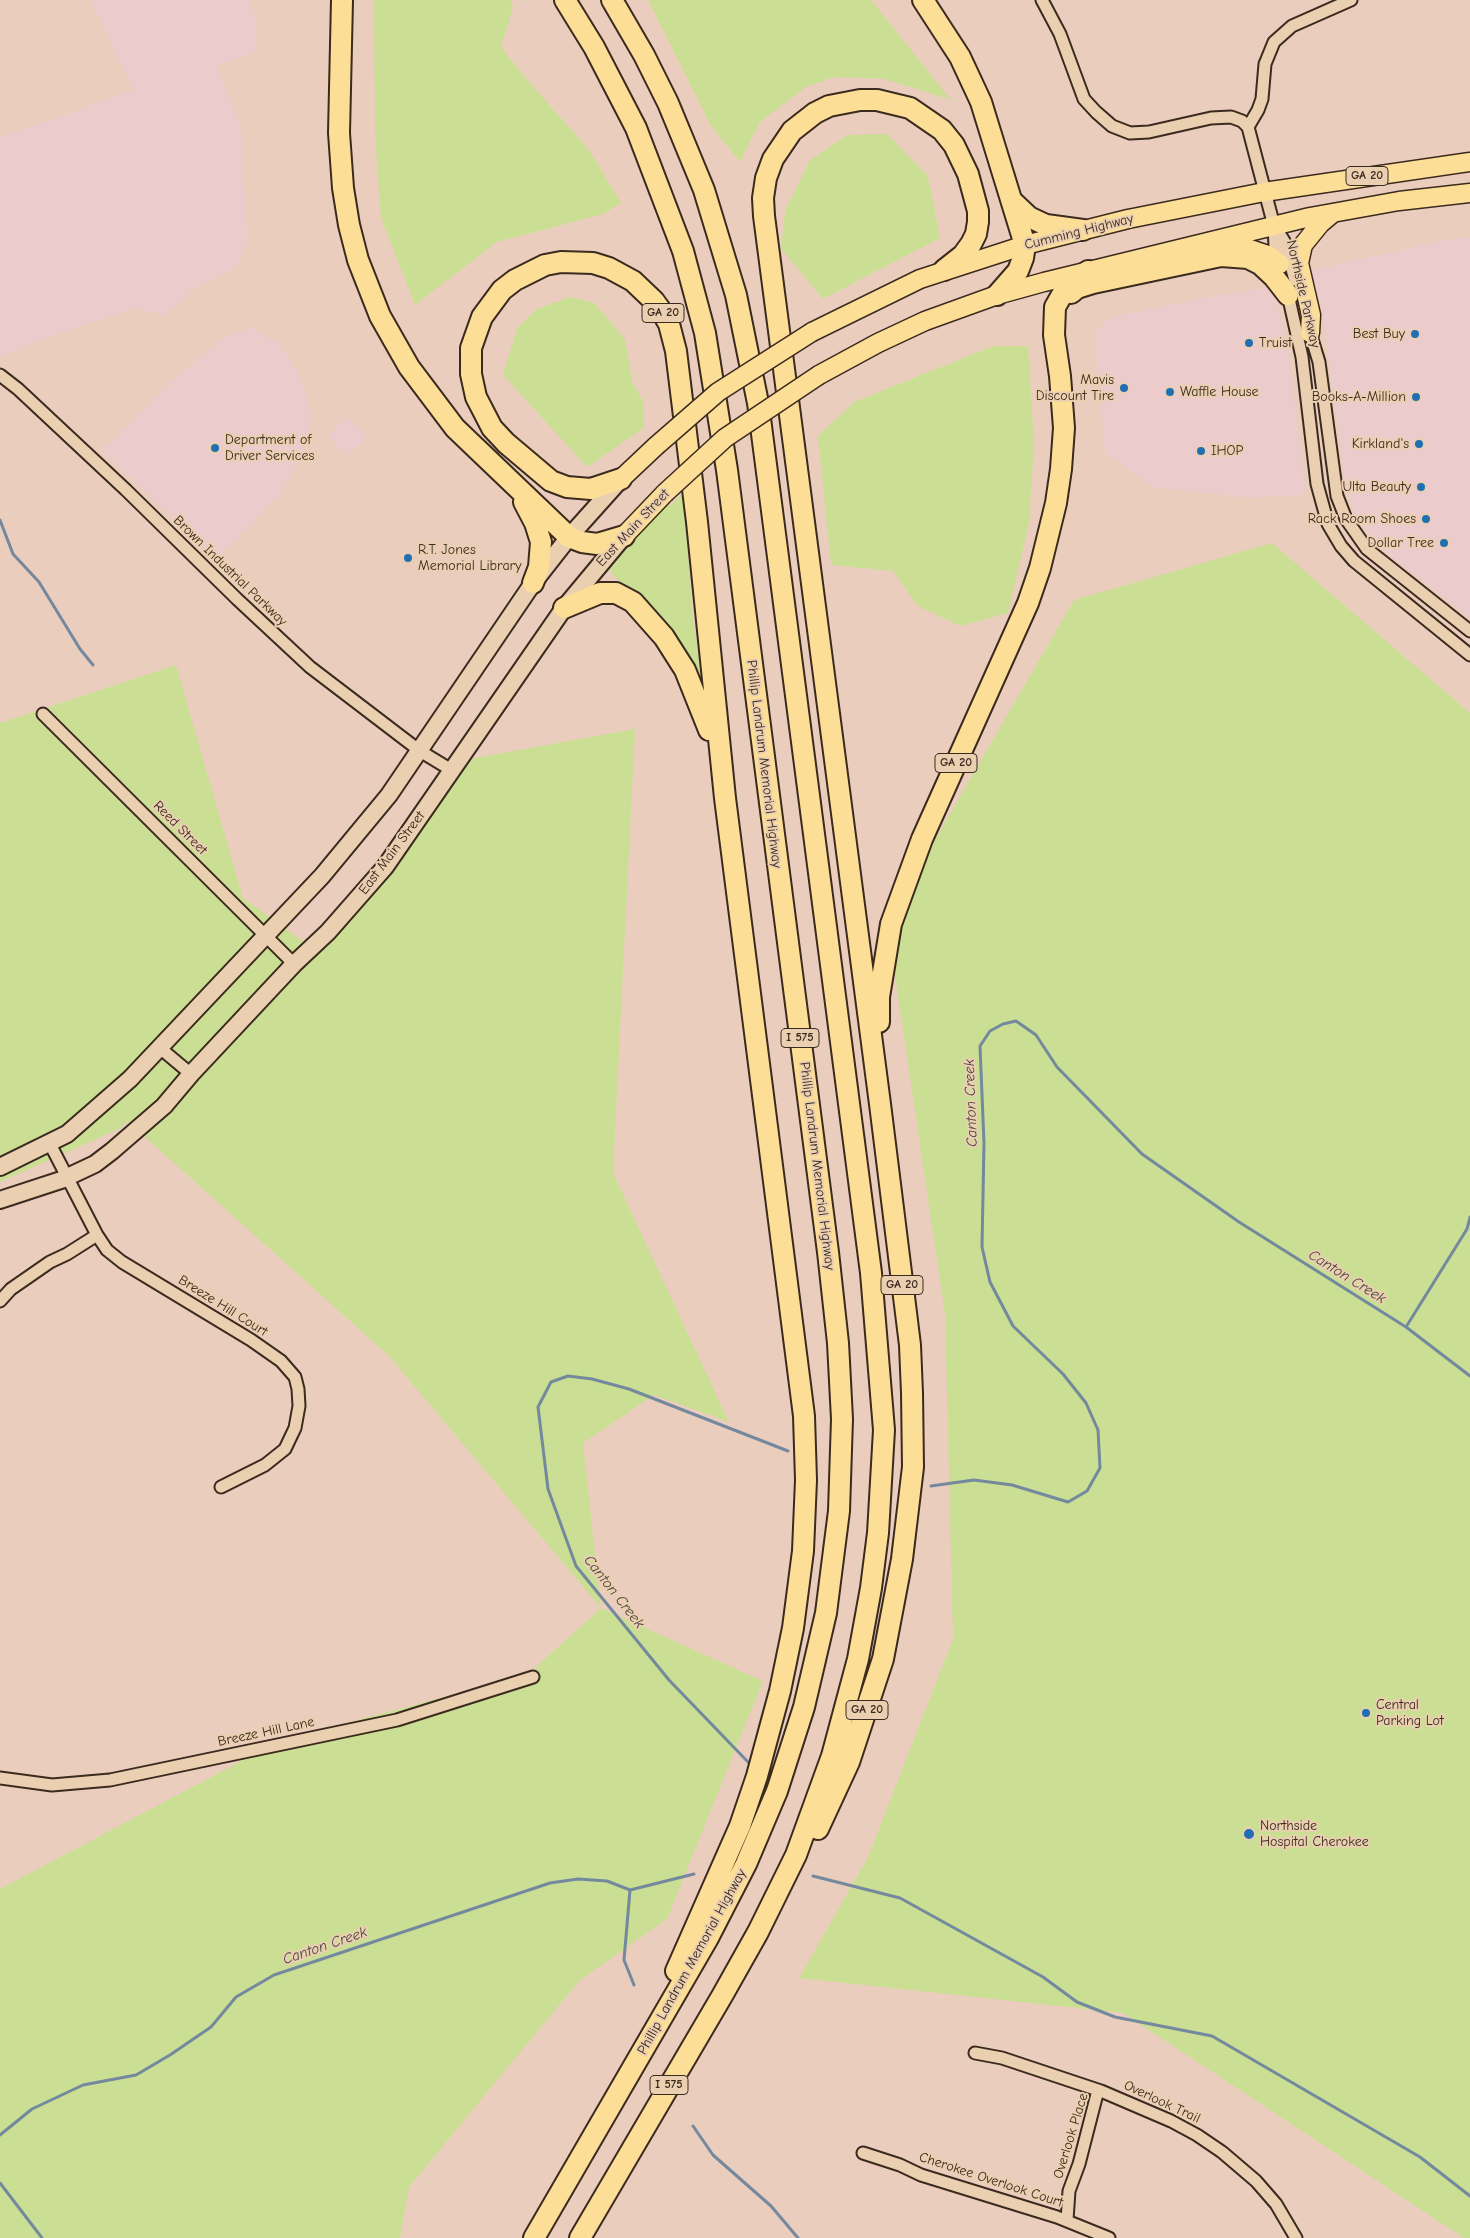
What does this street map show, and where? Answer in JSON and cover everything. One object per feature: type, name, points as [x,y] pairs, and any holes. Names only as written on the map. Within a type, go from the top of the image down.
[{"type":"highway","points":[[342,0],[340,161],[347,216],[361,270],[380,316],[423,387],[455,428],[568,537],[582,542],[597,544],[624,536]]},
{"type":"highway","name":"Phillip Landrum Memorial Highway","points":[[534,2238],[728,1901],[760,1832],[791,1749],[816,1660],[834,1561],[839,1511],[842,1419],[838,1343],[828,1252],[727,470],[705,333],[683,251],[639,136],[612,79],[565,0]]},
{"type":"highway","name":"I 575","points":[[580,2238],[758,1932],[796,1855],[840,1729],[858,1659],[871,1588],[882,1485],[884,1430],[877,1329],[761,422],[744,331],[727,260],[704,190],[668,103],[612,0]]},
{"type":"highway","points":[[923,0],[950,40],[974,86],[991,131],[1025,245],[1024,258],[1018,271],[997,295]]},
{"type":"highway","points":[[880,1104],[764,216],[763,198],[766,178],[773,159],[792,131],[815,113],[829,106],[860,100],[877,100],[910,108],[942,130],[954,144],[965,167],[973,192],[978,222],[976,234],[971,244],[963,255],[944,270]]},
{"type":"highway","points":[[1012,201],[1029,217],[1046,225],[1083,230]]},
{"type":"highway","points":[[1060,376],[1064,365],[1064,345],[1060,314],[1067,296],[1077,288],[1221,256],[1248,258],[1260,264],[1274,276],[1288,295]]},
{"type":"highway","name":"GA 20","points":[[621,479],[590,489],[567,487],[551,481],[506,443],[492,428],[476,397],[471,374],[471,348],[482,317],[502,290],[522,276],[545,265],[576,261],[609,268],[633,281],[644,291],[654,301],[669,324],[678,364],[681,404],[697,522],[725,798],[804,1416],[806,1480],[803,1551],[788,1654],[772,1727],[757,1776],[724,1864],[634,2066]]},
{"type":"highway","name":"GA 20","points":[[758,1932],[817,1832],[849,1762],[883,1659],[902,1560],[913,1467],[910,1345],[880,1104],[879,997],[891,924],[922,840],[1028,603],[1040,568],[1051,526],[1061,469],[1064,428],[1060,376],[1054,335],[1055,307],[1063,292],[1088,271]]},
{"type":"highway","points":[[514,486],[535,522],[541,542],[539,567],[533,583]]},
{"type":"highway","points":[[564,608],[600,593],[616,593],[633,602],[651,622],[680,662],[699,702],[710,734],[725,798]]},
{"type":"main road","name":"Cumming Highway","points":[[621,479],[718,392],[812,332],[877,299],[944,270],[1025,245],[1083,230],[1264,192],[1470,162]]},
{"type":"main road","name":"GA 20","points":[[1088,271],[1333,213],[1399,201],[1470,193]]},
{"type":"main road","points":[[1310,333],[1311,315],[1299,263],[1303,245],[1320,224],[1333,213]]},
{"type":"main road","points":[[1214,241],[1219,244],[1248,248],[1268,255],[1280,264]]},
{"type":"main road","points":[[997,295],[1088,271]]},
{"type":"main road","name":"East Main Street","points":[[0,1200],[39,1189],[95,1164],[112,1152],[164,1106],[191,1074],[294,964],[328,932],[385,867],[564,608],[624,536],[665,493],[725,438],[819,375],[903,331],[997,295]]},
{"type":"main road","points":[[0,1167],[50,1144],[74,1128],[130,1079],[322,876],[389,795],[533,583],[568,537],[621,479]]},
{"type":"street","points":[[1042,0],[1060,34],[1084,99],[1112,126],[1130,133],[1149,132],[1211,118],[1231,117],[1242,121],[1248,127],[1274,226]]},
{"type":"street","points":[[1248,127],[1262,99],[1265,64],[1274,42],[1292,26],[1351,0]]},
{"type":"street","name":"Northside Parkway","points":[[1274,226],[1275,247],[1302,357],[1317,484],[1328,524],[1341,546],[1354,562],[1470,655]]},
{"type":"street","name":"Northside Parkway","points":[[1274,226],[1284,241],[1319,362],[1336,489],[1346,520],[1367,549],[1470,631]]},
{"type":"street","name":"Brown Industrial Parkway","points":[[0,375],[18,389],[126,490],[237,600],[310,667],[420,751],[453,771]]},
{"type":"street","name":"Reed Street","points":[[43,714],[294,964]]},
{"type":"street","points":[[160,1048],[191,1074]]},
{"type":"street","name":"Breeze Hill Court","points":[[50,1144],[97,1235],[107,1250],[122,1262],[252,1340],[281,1361],[295,1377],[299,1406],[295,1428],[285,1449],[265,1465],[221,1487]]},
{"type":"street","points":[[0,1301],[12,1289],[42,1267],[97,1235]]},
{"type":"street","name":"Breeze Hill Lane","points":[[0,1778],[52,1785],[110,1780],[397,1720],[532,1676]]},
{"type":"street","name":"Overlook Trail","points":[[976,2053],[1002,2058],[1101,2091],[1171,2121],[1222,2152],[1246,2171],[1267,2192],[1284,2216],[1296,2238]]},
{"type":"street","name":"Overlook Place","points":[[1067,2220],[1069,2192],[1079,2164],[1096,2094],[1101,2091]]},
{"type":"street","name":"Cherokee Overlook Court","points":[[863,2153],[900,2165],[920,2175],[1067,2220],[1109,2238]]},
{"type":"shaded area","points":[[91,0],[249,0],[255,16],[255,52],[217,65],[241,132],[247,242],[235,268],[196,287],[165,316],[135,307],[0,355],[0,138],[133,90]]},
{"type":"shaded area","points":[[1470,237],[1470,618],[1381,548],[1369,535],[1355,514],[1346,485],[1323,316],[1310,271],[1450,239]]},
{"type":"shaded area","points":[[1272,287],[1287,341],[1305,494],[1253,498],[1157,488],[1105,453],[1095,332],[1109,318],[1204,298]]},
{"type":"shaded area","points":[[253,328],[278,344],[300,375],[311,415],[306,445],[282,492],[216,560],[103,451],[172,380],[229,335]]},
{"type":"shaded area","points":[[347,417],[367,437],[347,456],[328,436]]},
{"type":"green space","points":[[374,0],[510,0],[513,7],[501,47],[522,74],[589,150],[621,203],[603,214],[497,242],[415,305],[381,218],[375,135]]},
{"type":"green space","points":[[648,0],[871,0],[951,100],[884,79],[834,77],[806,87],[760,122],[740,162],[711,126]]},
{"type":"green space","points":[[887,134],[928,176],[940,238],[823,299],[781,249],[785,211],[810,160],[848,135]]},
{"type":"green space","points":[[570,297],[594,303],[625,339],[632,381],[644,404],[644,428],[587,467],[503,375],[517,328],[537,309]]},
{"type":"green space","points":[[993,346],[1028,346],[1034,444],[1029,523],[1008,613],[960,626],[918,606],[893,571],[831,565],[818,436],[854,402]]},
{"type":"green space","points":[[683,493],[693,616],[703,692],[640,598],[615,577],[606,566],[668,501],[670,506]]},
{"type":"green space","points":[[1272,543],[1470,713],[1470,2238],[1464,2238],[1123,2013],[799,1978],[868,1857],[953,1639],[945,1314],[887,922],[1074,600]]},
{"type":"green space","points":[[176,665],[243,898],[315,950],[447,763],[635,729],[613,1173],[729,1422],[654,1395],[583,1443],[601,1608],[388,1355],[127,1121],[121,1128],[0,1182],[0,723]]},
{"type":"green space","points":[[601,1608],[763,1681],[667,1919],[579,1981],[409,2187],[400,2238],[0,2238],[0,1889],[279,1741],[527,1675]]},
{"type":"waterway","points":[[0,520],[13,554],[39,582],[80,649],[93,665]]},
{"type":"waterway","name":"Canton Creek","points":[[931,1486],[974,1480],[1012,1485],[1068,1502],[1087,1491],[1100,1468],[1098,1430],[1086,1403],[1063,1374],[1013,1326],[990,1282],[982,1247],[984,1143],[980,1046],[990,1031],[1003,1024],[1016,1021],[1036,1035],[1057,1067],[1142,1154],[1239,1222],[1406,1327],[1470,1376]]},
{"type":"waterway","points":[[1406,1327],[1467,1229],[1470,1217]]},
{"type":"waterway","name":"Canton Creek","points":[[748,1762],[669,1680],[576,1566],[548,1489],[538,1407],[551,1382],[568,1376],[592,1379],[629,1389],[788,1451]]},
{"type":"waterway","name":"Canton Creek","points":[[0,2135],[32,2109],[83,2085],[136,2075],[211,2027],[236,1997],[274,1975],[550,1883],[578,1879],[607,1881],[630,1890],[694,1874]]},
{"type":"waterway","points":[[813,1876],[900,1898],[1043,1977],[1077,2002],[1115,2017],[1212,2036],[1420,2157],[1470,2196]]},
{"type":"waterway","points":[[630,1890],[624,1960],[634,1985]]},
{"type":"waterway","points":[[693,2126],[713,2155],[771,2206],[798,2238]]},
{"type":"waterway","points":[[0,2183],[42,2238]]},
{"type":"place","name":"Best Buy","points":[[1415,334]]},
{"type":"place","name":"Truist","points":[[1249,343]]},
{"type":"place","name":"Mavis Discount Tire","points":[[1124,388]]},
{"type":"place","name":"Waffle House","points":[[1170,392]]},
{"type":"place","name":"Books-A-Million","points":[[1416,397]]},
{"type":"place","name":"Kirkland's","points":[[1419,444]]},
{"type":"place","name":"Department of Driver Services","points":[[215,448]]},
{"type":"place","name":"IHOP","points":[[1201,451]]},
{"type":"place","name":"Ulta Beauty","points":[[1421,487]]},
{"type":"place","name":"Rack Room Shoes","points":[[1426,519]]},
{"type":"place","name":"Dollar Tree","points":[[1444,543]]},
{"type":"place","name":"R.T. Jones Memorial Library","points":[[408,558]]},
{"type":"place","name":"Central Parking Lot","points":[[1366,1713]]},
{"type":"place","name":"Northside Hospital Cherokee","points":[[1249,1834]]}]
